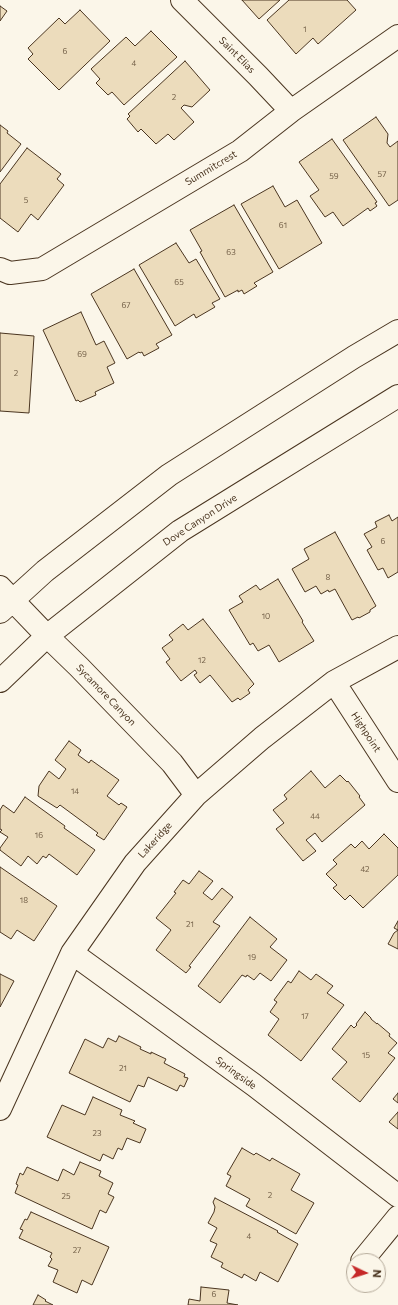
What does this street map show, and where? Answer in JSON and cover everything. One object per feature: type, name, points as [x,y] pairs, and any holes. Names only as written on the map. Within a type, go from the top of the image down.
[{"type":"street","name":"Saint Elias","points":[[182,0],[291,111]]},
{"type":"street","name":"Summitcrest","points":[[5,271],[42,269],[240,151],[291,111],[398,36]]},
{"type":"street","points":[[4,600],[45,571],[169,475],[354,357],[398,331]]},
{"type":"street","name":"Dove Canyon Drive","points":[[0,681],[46,636],[180,531],[398,396]]},
{"type":"street","name":"Sycamore Canyon","points":[[4,600],[79,667],[172,763],[196,794]]},
{"type":"street","name":"Lakeridge","points":[[0,1108],[72,953],[135,862],[196,794],[262,738],[334,682],[398,647]]},
{"type":"street","name":"Highpoint","points":[[334,682],[398,781]]},
{"type":"street","name":"Springside","points":[[72,953],[254,1085],[398,1196]]},
{"type":"street","points":[[369,1253],[398,1217]]},
{"type":"building","points":[[242,0],[280,0],[259,19]]},
{"type":"building","points":[[289,0],[347,0],[356,10],[318,44],[313,38],[296,54],[267,20]]},
{"type":"building","points":[[0,6],[7,11],[0,21]]},
{"type":"building","points":[[80,10],[110,41],[59,90],[28,59],[33,54],[28,48],[59,18],[65,24]]},
{"type":"building","points":[[151,31],[177,57],[124,105],[112,92],[108,95],[96,83],[100,79],[91,69],[126,37],[135,46]]},
{"type":"building","points":[[185,61],[210,90],[192,107],[184,105],[181,108],[194,122],[174,140],[168,134],[156,144],[141,129],[138,132],[127,119],[130,116],[128,114]]},
{"type":"building","points":[[376,117],[388,134],[387,143],[390,147],[398,141],[398,200],[389,206],[343,140]]},
{"type":"building","points":[[0,125],[8,131],[7,133],[21,144],[0,172]]},
{"type":"building","points":[[332,139],[377,202],[375,203],[377,206],[370,211],[368,208],[343,226],[333,212],[325,217],[310,196],[319,190],[299,162]]},
{"type":"building","points":[[27,148],[61,174],[57,179],[64,185],[38,220],[31,214],[18,232],[0,218],[0,184]]},
{"type":"building","points":[[273,186],[285,207],[297,200],[322,243],[279,269],[241,204]]},
{"type":"building","points":[[234,205],[273,272],[254,283],[257,286],[244,294],[242,290],[238,292],[238,290],[225,297],[200,252],[202,251],[190,230]]},
{"type":"building","points":[[176,243],[189,263],[196,259],[220,299],[212,303],[215,307],[196,318],[194,314],[175,326],[139,265]]},
{"type":"building","points":[[134,269],[172,335],[156,344],[159,348],[144,356],[142,352],[139,352],[127,359],[91,294]]},
{"type":"building","points":[[81,312],[96,345],[104,341],[115,363],[107,367],[114,383],[95,392],[96,395],[80,402],[78,400],[76,401],[43,330]]},
{"type":"building","points":[[0,333],[34,336],[29,413],[0,411]]},
{"type":"building","points":[[389,515],[392,521],[398,517],[398,572],[388,578],[383,568],[378,570],[367,550],[372,547],[364,534],[377,527],[375,522]]},
{"type":"building","points":[[335,532],[376,606],[370,610],[370,612],[352,620],[335,589],[329,592],[328,590],[321,594],[316,586],[305,592],[292,569],[309,559],[304,549]]},
{"type":"building","points":[[278,579],[314,641],[279,662],[269,645],[258,651],[253,643],[250,645],[229,610],[243,602],[239,596],[256,585],[260,590]]},
{"type":"building","points":[[203,619],[254,684],[248,690],[250,693],[240,700],[238,698],[232,702],[210,675],[200,683],[194,675],[197,673],[195,670],[181,681],[166,662],[170,659],[162,648],[173,640],[169,635],[183,624],[188,630]]},
{"type":"building","points":[[69,741],[81,750],[78,755],[89,763],[91,760],[119,780],[107,796],[119,805],[121,803],[127,807],[104,840],[96,835],[98,833],[60,805],[57,808],[38,796],[39,786],[49,771],[59,779],[66,769],[55,760]]},
{"type":"building","points":[[311,771],[325,788],[340,775],[347,782],[348,781],[365,805],[322,842],[315,833],[306,840],[316,851],[303,861],[276,829],[284,823],[273,810],[287,799],[284,795]]},
{"type":"building","points":[[25,797],[95,850],[77,875],[49,854],[46,858],[43,856],[37,864],[28,856],[21,866],[0,850],[8,837],[0,832],[2,830],[0,829],[0,810],[3,805],[14,813]]},
{"type":"building","points":[[384,834],[398,848],[398,875],[363,908],[350,895],[345,900],[333,888],[337,885],[326,874],[337,864],[333,860],[351,844],[355,848],[362,841],[369,849]]},
{"type":"building","points":[[0,867],[57,906],[34,941],[17,930],[11,939],[0,932]]},
{"type":"building","points":[[199,871],[213,881],[203,893],[212,900],[222,888],[233,897],[213,922],[220,926],[189,966],[191,967],[186,973],[156,950],[171,930],[156,918],[176,893],[174,892],[183,880],[189,884]]},
{"type":"building","points":[[250,917],[277,939],[270,947],[287,960],[271,981],[260,973],[254,980],[247,975],[246,977],[242,975],[220,1003],[198,986]]},
{"type":"building","points":[[398,921],[398,930],[394,928]]},
{"type":"building","points":[[398,930],[398,949],[388,944],[394,933]]},
{"type":"building","points":[[299,971],[311,980],[316,974],[333,986],[327,993],[344,1005],[301,1061],[268,1035],[279,1019],[270,1012],[277,1002],[274,1000],[288,981],[291,983]]},
{"type":"building","points":[[0,974],[14,981],[0,1007]]},
{"type":"building","points":[[365,1012],[371,1019],[390,1034],[389,1036],[397,1043],[388,1053],[395,1058],[360,1102],[332,1079],[347,1062],[332,1049],[351,1025],[354,1028],[357,1025],[356,1024]]},
{"type":"building","points":[[119,1036],[141,1047],[140,1049],[166,1059],[164,1063],[185,1074],[184,1077],[188,1078],[184,1087],[180,1085],[177,1091],[148,1077],[144,1087],[138,1085],[130,1102],[69,1073],[85,1039],[103,1048],[108,1038],[116,1042]]},
{"type":"building","points":[[398,1093],[398,1103],[393,1099]]},
{"type":"building","points":[[93,1097],[122,1110],[120,1115],[135,1121],[133,1123],[146,1129],[140,1143],[127,1138],[122,1150],[118,1148],[113,1159],[103,1154],[100,1161],[47,1137],[62,1105],[85,1115]]},
{"type":"building","points":[[398,1112],[398,1129],[389,1122]]},
{"type":"building","points":[[242,1148],[254,1155],[256,1153],[270,1161],[272,1158],[300,1174],[291,1190],[314,1203],[296,1234],[246,1206],[250,1199],[226,1186],[231,1176],[227,1174]]},
{"type":"building","points":[[80,1162],[101,1171],[99,1176],[113,1183],[108,1194],[114,1197],[106,1213],[100,1210],[92,1229],[15,1193],[18,1185],[16,1184],[20,1173],[23,1175],[27,1167],[58,1181],[63,1169],[74,1175]]},
{"type":"building","points":[[215,1198],[278,1231],[277,1232],[298,1244],[278,1282],[260,1272],[256,1281],[244,1274],[242,1278],[221,1267],[223,1263],[211,1257],[217,1244],[210,1241],[217,1228],[208,1223],[214,1212],[215,1207],[213,1202]]},
{"type":"building","points":[[31,1212],[109,1247],[92,1285],[82,1280],[77,1293],[53,1282],[58,1270],[48,1266],[52,1259],[50,1257],[52,1253],[19,1238],[23,1230],[20,1229],[25,1219],[27,1220]]},
{"type":"building","points":[[201,1287],[229,1290],[227,1303],[238,1305],[188,1305],[189,1299],[200,1301]]},
{"type":"building","points":[[38,1295],[46,1300],[45,1301],[53,1305],[33,1305]]}]
